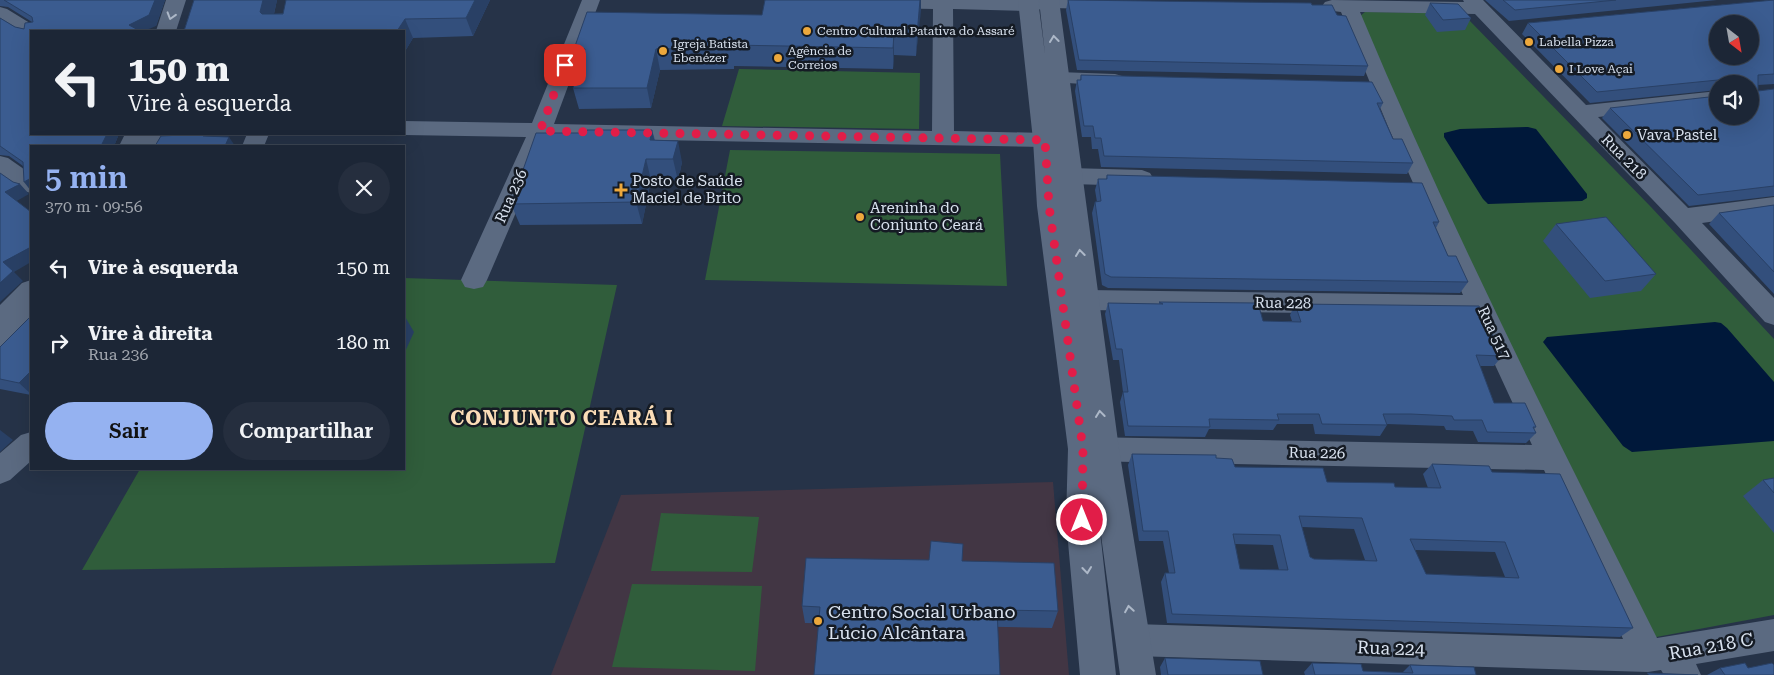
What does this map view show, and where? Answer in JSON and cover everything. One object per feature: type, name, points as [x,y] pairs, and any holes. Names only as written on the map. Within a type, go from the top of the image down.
[{"type":"street","points":[[166,30],[176,0]]},
{"type":"street","name":"Rua 236","points":[[474,280],[540,131],[591,0]]},
{"type":"street","points":[[868,1],[1119,3]]},
{"type":"street","points":[[1039,2],[1058,78],[1049,125],[1070,176],[1086,300],[1094,449],[1082,520],[1098,675]]},
{"type":"street","points":[[1039,2],[1049,125],[1049,206],[1094,449],[1134,640],[1138,675]]},
{"type":"street","points":[[943,3],[943,138]]},
{"type":"street","points":[[1318,6],[1475,4]]},
{"type":"street","name":"Rua 218","points":[[1475,4],[1509,28],[1579,112],[1683,217],[1774,315]]},
{"type":"street","name":"Rua 517","points":[[1348,6],[1370,85],[1415,184],[1480,305],[1551,458],[1667,662]]},
{"type":"street","points":[[0,14],[30,31]]},
{"type":"street","points":[[1058,78],[1136,80]]},
{"type":"street","points":[[1579,112],[1709,98]]},
{"type":"street","points":[[405,128],[943,138],[1049,125]]},
{"type":"street","points":[[0,162],[30,184]]},
{"type":"street","points":[[1070,176],[1159,178]]},
{"type":"street","points":[[1683,217],[1774,205]]},
{"type":"street","points":[[0,322],[30,291]]},
{"type":"street","name":"Rua 228","points":[[1086,300],[1480,305]]},
{"type":"street","points":[[0,346],[30,315]]},
{"type":"street","points":[[0,470],[30,445]]},
{"type":"street","name":"Rua 226","points":[[1094,449],[1551,458]]},
{"type":"street","name":"Rua 218 C","points":[[1667,662],[1774,634]]},
{"type":"street","name":"Rua 224","points":[[1134,640],[1667,662]]},
{"type":"shaded area","name":"Centro Social Urbano Lúcio Alcântara","points":[[1053,482],[1069,675],[551,675],[621,495]]},
{"type":"green space","points":[[1365,12],[1451,13],[1468,19],[1651,207],[1774,339],[1774,615],[1651,638],[1391,105],[1360,16]]},
{"type":"green space","points":[[739,69],[920,73],[919,129],[722,126]]},
{"type":"green space","name":"Areninha do Conjunto Ceará","points":[[730,150],[1000,154],[1007,286],[705,280]]},
{"type":"green space","points":[[405,278],[617,285],[555,563],[82,570],[139,470],[405,470]]},
{"type":"green space","points":[[661,513],[759,517],[752,572],[651,571]]},
{"type":"green space","points":[[632,584],[762,586],[755,671],[612,667]]},
{"type":"water","points":[[1528,127],[1536,129],[1587,194],[1587,198],[1582,201],[1488,204],[1444,137],[1444,133],[1460,129]]},
{"type":"water","points":[[1721,323],[1727,328],[1774,382],[1774,441],[1632,452],[1623,446],[1543,342],[1547,337]]},
{"type":"building","points":[[4,0],[155,0],[149,15],[129,25],[138,30],[30,30],[30,135],[106,135],[102,145],[30,145],[30,179],[24,182],[23,162],[0,146],[0,18],[15,27],[24,29],[25,23],[33,22],[32,17]]},
{"type":"building","points":[[194,0],[263,0],[260,12],[262,14],[283,14],[286,0],[475,0],[466,18],[405,19],[398,30],[184,30]]},
{"type":"building","points":[[765,0],[920,0],[917,35],[894,34],[893,48],[731,45],[731,48],[656,49],[647,88],[573,88],[585,49],[574,49],[587,12],[762,15]]},
{"type":"building","points":[[1068,0],[1311,3],[1312,5],[1332,5],[1337,15],[1346,16],[1368,66],[1079,60]]},
{"type":"building","points":[[1503,0],[1616,0],[1515,10]]},
{"type":"building","points":[[1774,0],[1774,74],[1709,75],[1709,81],[1597,92],[1528,23]]},
{"type":"building","points":[[1430,3],[1458,4],[1471,18],[1443,20]]},
{"type":"building","points":[[1081,75],[1372,82],[1383,103],[1377,103],[1393,139],[1402,139],[1413,163],[1104,156],[1101,138],[1095,138],[1093,126],[1084,126],[1077,80],[1081,80]]},
{"type":"building","points":[[1774,89],[1774,186],[1698,195],[1610,108],[1709,97],[1709,125],[1759,125],[1759,91]]},
{"type":"building","points":[[587,130],[652,130],[650,140],[678,141],[673,159],[646,159],[636,202],[511,204],[536,133],[586,133]]},
{"type":"building","points":[[204,135],[229,137],[225,145],[156,145],[161,136]]},
{"type":"building","points":[[0,173],[13,182],[20,184],[5,192],[30,211],[30,248],[3,262],[13,271],[0,283]]},
{"type":"building","points":[[1107,175],[1422,183],[1439,222],[1433,222],[1448,256],[1456,256],[1468,282],[1111,277],[1105,274],[1095,202],[1101,201],[1098,179],[1107,179]]},
{"type":"building","points":[[1774,205],[1774,272],[1719,213]]},
{"type":"building","points":[[1606,217],[1656,274],[1605,281],[1556,224]]},
{"type":"building","points":[[1159,302],[1258,303],[1263,321],[1301,322],[1295,304],[1479,306],[1502,356],[1476,355],[1494,403],[1525,403],[1536,427],[1533,427],[1536,433],[1487,432],[1482,420],[1454,420],[1452,416],[1411,414],[1383,414],[1387,425],[1322,424],[1319,414],[1277,414],[1279,420],[1209,419],[1210,427],[1128,426],[1123,392],[1128,392],[1122,349],[1116,349],[1108,303],[1163,304]]},
{"type":"building","points":[[30,317],[30,372],[19,383],[0,379],[0,347]]},
{"type":"building","points":[[1132,454],[1216,455],[1216,458],[1232,459],[1235,467],[1323,468],[1327,482],[1394,483],[1395,487],[1441,488],[1432,464],[1489,466],[1492,472],[1560,474],[1633,628],[1172,614],[1165,573],[1175,573],[1168,531],[1143,531]],"holes":[[[1299,516],[1362,518],[1377,561],[1314,559],[1310,557]],[[1233,534],[1280,535],[1288,570],[1240,569]],[[1410,539],[1505,542],[1519,578],[1426,574]]]},
{"type":"building","points":[[1774,478],[1774,493],[1763,480]]},
{"type":"building","points":[[931,541],[963,544],[962,561],[1054,563],[1058,611],[997,610],[1000,675],[814,675],[820,607],[802,606],[806,558],[929,560]]},
{"type":"building","points":[[1165,658],[1260,661],[1263,675],[1168,675]]},
{"type":"building","points":[[1312,663],[1361,664],[1363,671],[1413,673],[1410,665],[1474,667],[1476,675],[1315,675]]},
{"type":"building","points":[[1745,663],[1748,668],[1772,663],[1774,665],[1774,675],[1725,675],[1720,668]]},
{"type":"building","points":[[1647,673],[1698,675],[1649,675]]},
{"type":"place","name":"Centro Cultural Patativa do Assaré","points":[[807,31]]},
{"type":"place","name":"Labella Pizza","points":[[1529,42]]},
{"type":"place","name":"Igreja Batista Ebenézer","points":[[663,51]]},
{"type":"place","name":"Agência de Correios","points":[[778,58]]},
{"type":"place","name":"I Love Açai","points":[[1559,69]]},
{"type":"place","name":"Vava Pastel","points":[[1627,135]]},
{"type":"place","name":"Posto de Saúde Maciel de Brito","points":[[621,190]]},
{"type":"place","name":"Areninha do Conjunto Ceará","points":[[860,217]]},
{"type":"place","name":"Centro Social Urbano Lúcio Alcântara","points":[[818,621]]},
{"type":"district","name":"CONJUNTO CEARÁ I","points":[[562,418]]},
{"type":"route","points":[[565,65],[540,131],[1045,140],[1049,206],[1083,449],[1082,520]]}]
